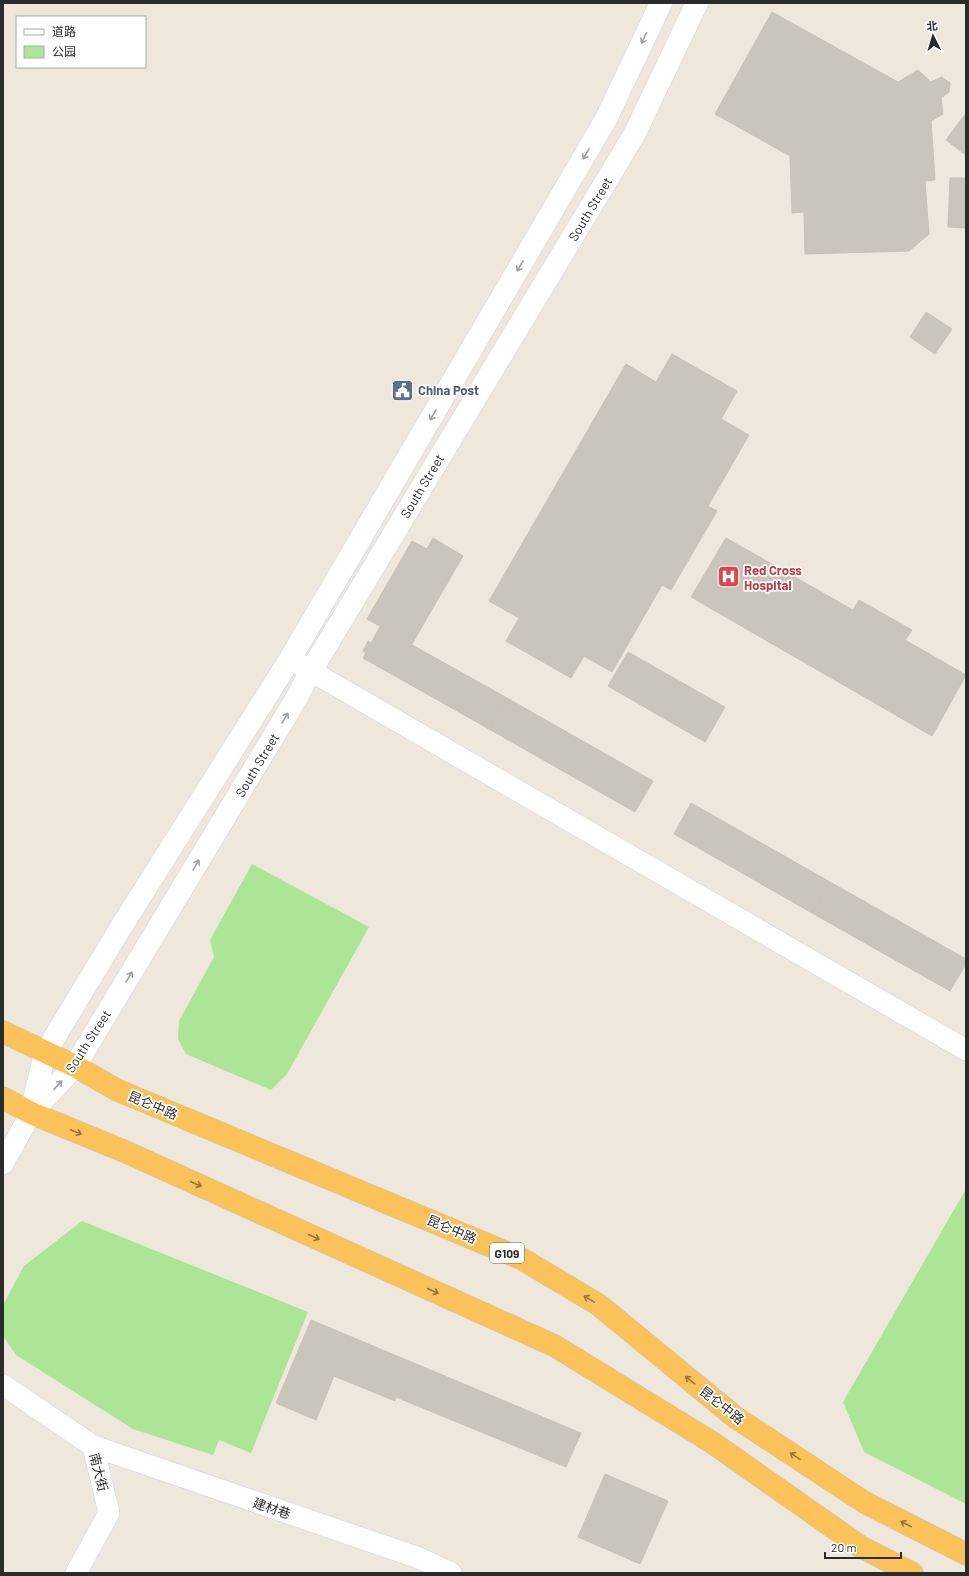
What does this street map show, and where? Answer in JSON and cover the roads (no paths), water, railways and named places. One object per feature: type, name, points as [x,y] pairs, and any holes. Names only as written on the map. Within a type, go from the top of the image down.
[{"type":"highway","name":"昆仑中路","points":[[3,1032],[75,1066],[117,1090],[522,1259],[599,1305],[735,1417],[864,1502],[966,1554]]},
{"type":"highway","points":[[3,1098],[31,1113],[133,1156],[555,1346],[713,1442],[861,1547],[912,1573]]},
{"type":"main road","name":"South Street","points":[[31,1113],[45,1053],[123,924],[290,658],[606,120],[661,3]]},
{"type":"main road","name":"South Street","points":[[31,1113],[75,1066],[634,135],[696,3]]},
{"type":"street","points":[[290,658],[966,1050]]},
{"type":"street","points":[[3,1164],[31,1113]]},
{"type":"street","name":"南大街","points":[[3,1385],[93,1446],[109,1513],[76,1573]]},
{"type":"street","name":"建材巷","points":[[93,1446],[419,1558],[450,1573]]},
{"type":"place","name":"China Post","points":[[403,390]]},
{"type":"place","name":"Red Cross Hospital","points":[[728,577]]}]
